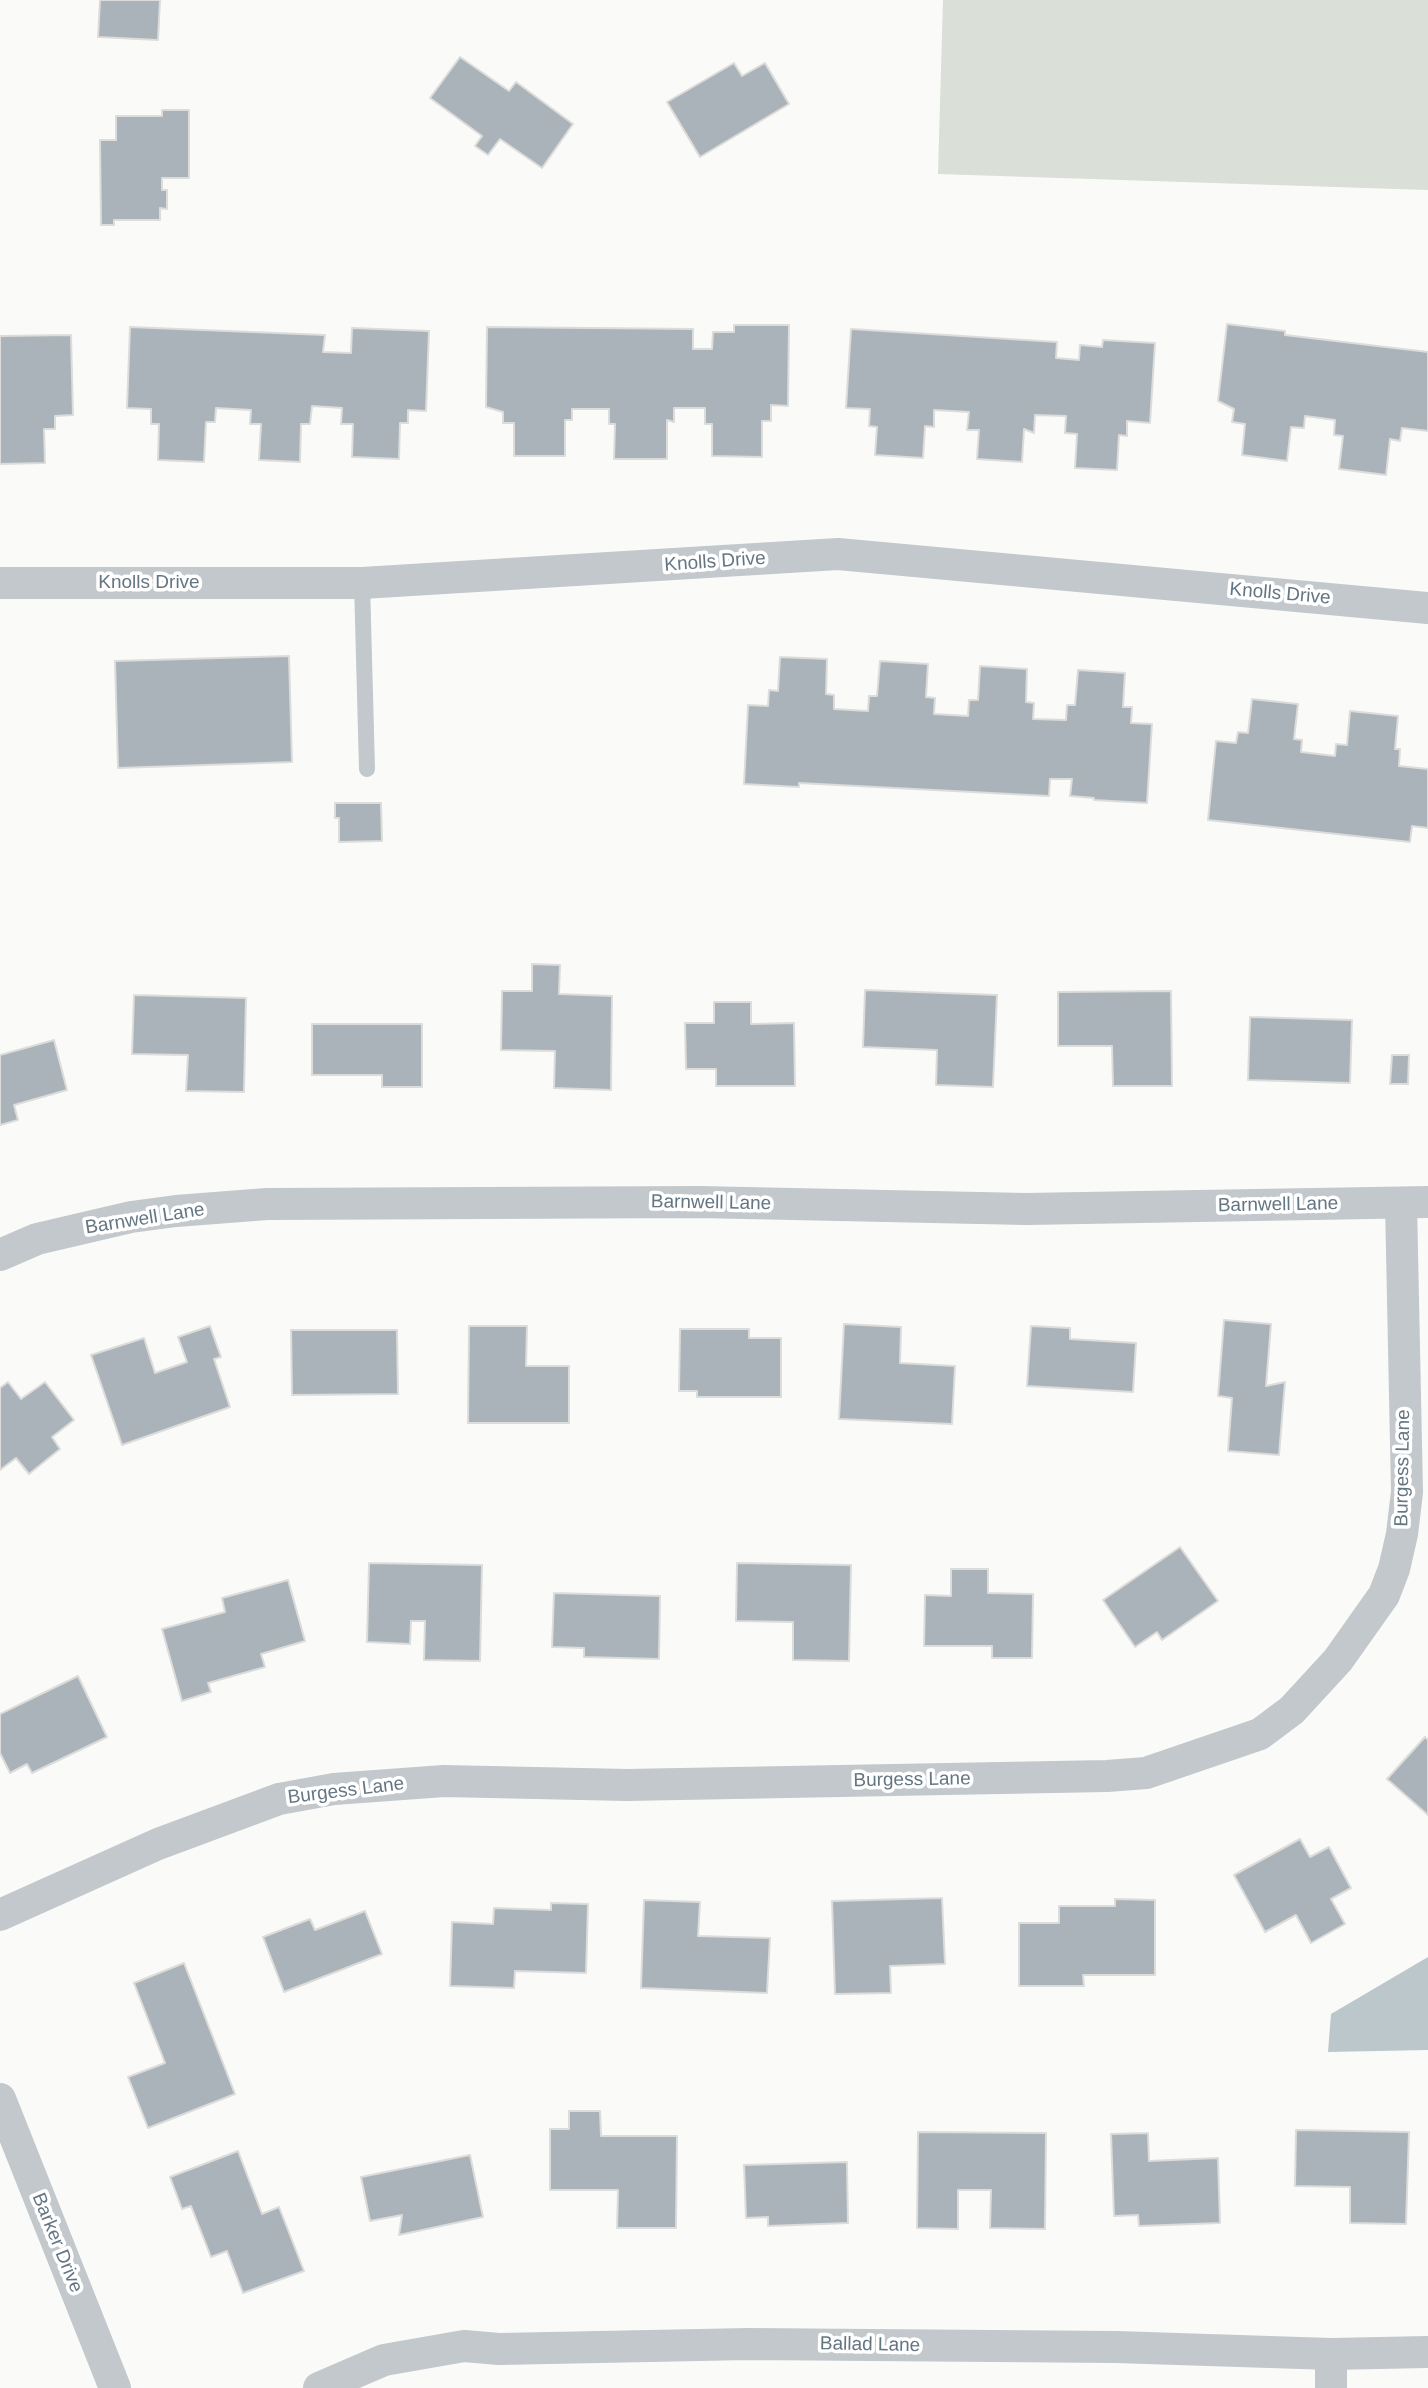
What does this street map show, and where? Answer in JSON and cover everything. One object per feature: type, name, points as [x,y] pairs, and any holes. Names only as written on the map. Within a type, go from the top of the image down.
[{"type":"street","name":"Knolls Drive","points":[[0,583],[362,583],[838,554],[1428,608]]},
{"type":"street","name":"Barnwell Lane","points":[[0,1255],[37,1239],[131,1217],[267,1204],[699,1202],[1026,1209],[1415,1203]]},
{"type":"street","name":"Burgess Lane","points":[[0,1914],[159,1844],[267,1803],[334,1789],[444,1781],[627,1785],[1107,1776],[1146,1773],[1261,1734],[1292,1710],[1338,1660],[1384,1595],[1394,1569],[1407,1492],[1415,1203]]},
{"type":"street","name":"Barker Drive","points":[[0,2099],[115,2388]]},
{"type":"street","name":"Ballad Lane","points":[[319,2388],[384,2360],[464,2346],[499,2349],[749,2344],[1076,2347],[1331,2354],[1428,2352]]},
{"type":"street","points":[[1331,2354],[1332,2388]]},
{"type":"lane","points":[[362,583],[367,769]]},
{"type":"shaded area","points":[[943,0],[1428,0],[1428,190],[938,174]]},
{"type":"shaded area","points":[[1428,1957],[1428,2050],[1328,2052],[1331,2014]]},
{"type":"building","points":[[100,0],[160,0],[158,40],[98,37]]},
{"type":"building","points":[[460,57],[509,91],[516,82],[573,124],[542,168],[500,139],[488,155],[475,146],[482,136],[430,98]]},
{"type":"building","points":[[734,63],[742,76],[765,63],[789,104],[700,157],[667,102]]},
{"type":"building","points":[[162,110],[189,110],[189,178],[162,178],[162,190],[167,190],[167,209],[160,208],[160,220],[114,220],[114,225],[101,225],[100,140],[116,140],[116,116],[162,116]]},
{"type":"building","points":[[1227,324],[1285,331],[1285,335],[1428,352],[1428,431],[1402,428],[1400,441],[1390,439],[1386,475],[1339,469],[1343,436],[1334,435],[1335,420],[1305,416],[1304,428],[1291,427],[1287,461],[1242,455],[1245,424],[1232,422],[1234,409],[1218,401]]},
{"type":"building","points":[[734,325],[789,325],[788,406],[771,405],[771,421],[762,421],[762,457],[712,456],[712,424],[705,424],[705,408],[674,408],[674,422],[667,420],[667,459],[614,459],[615,424],[609,424],[609,409],[572,409],[572,420],[565,420],[565,456],[514,456],[514,423],[503,423],[503,412],[486,407],[487,327],[693,329],[693,349],[712,349],[713,332],[734,332]]},
{"type":"building","points":[[130,327],[325,335],[323,352],[351,353],[352,328],[429,331],[426,411],[408,410],[408,423],[400,423],[399,459],[352,457],[353,424],[341,424],[342,408],[312,406],[310,424],[301,424],[300,462],[259,460],[261,424],[250,424],[251,410],[216,408],[215,422],[206,422],[204,462],[158,460],[159,424],[151,424],[151,409],[127,408]]},
{"type":"building","points":[[851,329],[1057,342],[1056,358],[1079,360],[1080,345],[1102,347],[1103,340],[1155,343],[1150,423],[1127,421],[1127,436],[1119,435],[1117,470],[1075,468],[1077,434],[1065,433],[1066,416],[1035,415],[1034,433],[1024,429],[1022,462],[977,459],[979,430],[967,430],[969,412],[934,410],[934,427],[925,426],[923,458],[875,455],[877,427],[869,426],[870,409],[846,408]]},
{"type":"building","points":[[71,335],[73,415],[55,416],[55,429],[44,429],[45,463],[0,464],[0,336]]},
{"type":"building","points":[[289,656],[292,762],[118,768],[115,661]]},
{"type":"building","points":[[780,657],[827,659],[826,694],[834,695],[834,709],[868,711],[869,696],[877,696],[880,661],[928,664],[926,697],[935,698],[934,714],[968,716],[969,700],[978,700],[980,666],[1027,669],[1026,702],[1034,703],[1033,719],[1066,720],[1067,705],[1075,705],[1078,670],[1125,673],[1123,707],[1132,707],[1131,723],[1152,724],[1147,803],[1070,796],[1072,779],[1050,779],[1049,796],[799,783],[799,787],[744,784],[748,705],[768,706],[769,690],[778,691]]},
{"type":"building","points":[[1252,699],[1298,704],[1294,739],[1302,740],[1301,752],[1335,756],[1336,744],[1347,745],[1350,711],[1398,716],[1395,749],[1400,749],[1399,766],[1428,769],[1428,828],[1412,826],[1410,842],[1208,820],[1216,741],[1236,743],[1238,732],[1248,733]]},
{"type":"building","points":[[335,803],[381,803],[382,841],[339,842],[339,818],[335,818]]},
{"type":"building","points":[[532,964],[560,965],[559,994],[612,996],[611,1090],[554,1088],[555,1051],[501,1050],[502,991],[532,991]]},
{"type":"building","points":[[865,990],[997,995],[993,1087],[936,1085],[937,1050],[863,1047]]},
{"type":"building","points":[[1171,991],[1172,1086],[1113,1086],[1112,1046],[1058,1046],[1058,992]]},
{"type":"building","points":[[134,995],[246,998],[244,1092],[186,1091],[188,1055],[132,1054]]},
{"type":"building","points":[[714,1002],[751,1002],[751,1024],[794,1023],[795,1086],[716,1086],[716,1069],[686,1069],[685,1023],[714,1023]]},
{"type":"building","points":[[1250,1017],[1352,1020],[1350,1083],[1248,1080]]},
{"type":"building","points":[[312,1024],[422,1024],[422,1087],[382,1087],[382,1075],[312,1075]]},
{"type":"building","points":[[54,1040],[67,1090],[14,1105],[18,1120],[0,1125],[0,1055]]},
{"type":"building","points":[[1392,1055],[1409,1055],[1408,1084],[1390,1084]]},
{"type":"building","points":[[1224,1320],[1271,1324],[1266,1386],[1285,1382],[1279,1455],[1228,1451],[1232,1398],[1218,1396]]},
{"type":"building","points":[[844,1324],[901,1327],[900,1363],[955,1366],[952,1424],[839,1419]]},
{"type":"building","points":[[210,1326],[221,1357],[214,1359],[230,1407],[122,1445],[91,1355],[144,1338],[155,1373],[187,1362],[178,1337]]},
{"type":"building","points":[[469,1326],[527,1326],[526,1366],[569,1366],[569,1423],[468,1423]]},
{"type":"building","points":[[1031,1326],[1070,1328],[1070,1339],[1136,1343],[1133,1392],[1027,1386]]},
{"type":"building","points":[[680,1329],[749,1329],[749,1338],[781,1338],[781,1397],[697,1397],[697,1391],[679,1391]]},
{"type":"building","points":[[291,1330],[397,1330],[398,1394],[292,1395]]},
{"type":"building","points":[[8,1382],[21,1399],[45,1382],[74,1420],[52,1437],[60,1449],[29,1474],[16,1458],[0,1470],[0,1388]]},
{"type":"building","points":[[1180,1547],[1218,1601],[1162,1640],[1157,1632],[1135,1647],[1103,1600]]},
{"type":"building","points":[[369,1563],[482,1565],[480,1661],[424,1660],[425,1621],[411,1621],[410,1644],[367,1642]]},
{"type":"building","points":[[737,1563],[851,1565],[849,1661],[793,1660],[793,1622],[736,1621]]},
{"type":"building","points":[[951,1569],[988,1569],[988,1593],[1033,1594],[1032,1658],[992,1658],[992,1646],[924,1646],[925,1595],[951,1596]]},
{"type":"building","points":[[288,1580],[305,1641],[261,1654],[265,1667],[208,1683],[211,1692],[182,1701],[162,1629],[225,1612],[222,1598]]},
{"type":"building","points":[[554,1593],[660,1596],[659,1659],[584,1657],[584,1648],[552,1647]]},
{"type":"building","points":[[78,1676],[107,1737],[32,1773],[27,1764],[10,1773],[0,1753],[0,1714]]},
{"type":"building","points":[[1425,1737],[1428,1740],[1428,1815],[1387,1779]]},
{"type":"building","points":[[1300,1839],[1310,1857],[1329,1847],[1351,1888],[1331,1899],[1345,1924],[1311,1943],[1296,1915],[1265,1932],[1234,1875]]},
{"type":"building","points":[[942,1898],[945,1964],[890,1966],[891,1993],[835,1994],[832,1901]]},
{"type":"building","points":[[1115,1899],[1155,1900],[1155,1975],[1083,1975],[1084,1986],[1019,1986],[1019,1923],[1059,1923],[1059,1906],[1115,1906]]},
{"type":"building","points":[[644,1900],[700,1902],[698,1936],[770,1938],[767,1993],[641,1988]]},
{"type":"building","points":[[551,1903],[588,1904],[586,1973],[515,1971],[514,1988],[450,1986],[452,1922],[493,1924],[494,1908],[551,1910]]},
{"type":"building","points":[[365,1911],[382,1954],[284,1992],[263,1937],[310,1919],[315,1930]]},
{"type":"building","points":[[184,1963],[235,2094],[148,2128],[128,2077],[165,2063],[134,1983]]},
{"type":"building","points":[[569,2111],[600,2111],[601,2136],[677,2136],[676,2228],[617,2228],[618,2190],[550,2190],[550,2129],[569,2129]]},
{"type":"building","points":[[1296,2130],[1409,2132],[1406,2224],[1350,2223],[1350,2187],[1295,2186]]},
{"type":"building","points":[[918,2132],[1046,2133],[1045,2229],[990,2228],[991,2190],[958,2190],[958,2229],[917,2228]]},
{"type":"building","points":[[1148,2133],[1149,2161],[1218,2158],[1220,2223],[1139,2226],[1138,2215],[1114,2216],[1111,2134]]},
{"type":"building","points":[[238,2151],[262,2214],[279,2207],[304,2271],[243,2293],[227,2251],[211,2257],[191,2206],[182,2209],[170,2177]]},
{"type":"building","points":[[470,2155],[483,2217],[399,2235],[402,2215],[370,2221],[361,2177]]},
{"type":"building","points":[[847,2162],[848,2223],[768,2226],[768,2217],[746,2218],[744,2165]]}]
